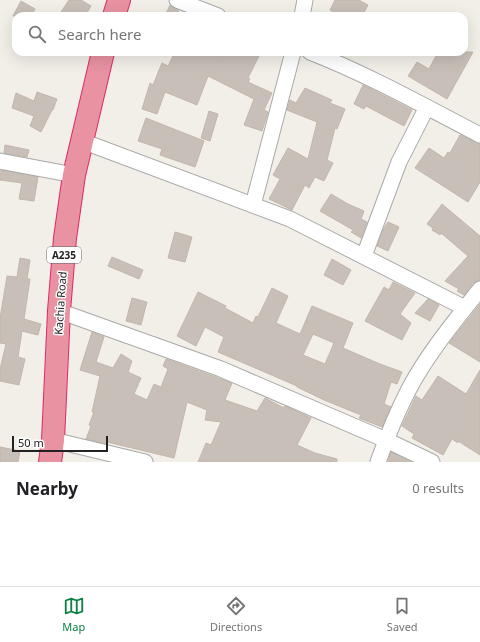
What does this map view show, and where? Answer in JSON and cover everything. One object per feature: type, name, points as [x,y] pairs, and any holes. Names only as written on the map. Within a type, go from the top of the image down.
[{"type":"highway","points":[[115,12],[119,0]]},
{"type":"highway","name":"Kachia Road","points":[[50,462],[53,440],[59,311],[74,175],[102,56]]},
{"type":"street","points":[[177,0],[208,12]]},
{"type":"street","points":[[303,12],[305,0]]},
{"type":"street","points":[[253,205],[292,56]]},
{"type":"street","points":[[321,56],[378,82],[480,135]]},
{"type":"street","points":[[364,256],[399,162],[427,107]]},
{"type":"street","points":[[82,141],[290,219],[465,308]]},
{"type":"street","points":[[0,161],[74,175]]},
{"type":"street","points":[[378,462],[386,440],[410,388],[436,345],[480,290]]},
{"type":"street","points":[[59,311],[221,369],[386,440],[432,462]]},
{"type":"street","points":[[53,440],[144,462]]},
{"type":"building","points":[[69,0],[81,0],[91,6],[87,12],[61,12]]},
{"type":"building","points":[[335,0],[359,0],[368,5],[364,12],[333,12],[330,10]]},
{"type":"building","points":[[21,1],[35,9],[33,12],[15,12]]},
{"type":"building","points":[[170,5],[179,11],[179,12],[167,12]]},
{"type":"building","points":[[468,52],[473,52],[447,99],[408,76],[417,62],[429,69],[436,56],[468,56]]},
{"type":"building","points":[[173,56],[259,56],[248,78],[250,79],[248,82],[272,93],[264,110],[268,112],[262,131],[244,125],[254,99],[208,76],[197,105],[165,92],[157,114],[142,109],[150,83],[153,85],[162,63],[168,66]]},
{"type":"building","points":[[363,85],[412,110],[404,126],[366,106],[364,109],[354,104]]},
{"type":"building","points":[[305,88],[332,100],[330,103],[345,109],[337,129],[335,128],[327,160],[333,163],[324,181],[315,177],[309,188],[305,185],[292,210],[269,199],[280,179],[273,175],[288,148],[308,159],[317,122],[287,110],[290,100],[296,103]]},
{"type":"building","points":[[37,92],[57,99],[41,132],[30,126],[34,116],[12,108],[16,93],[34,101]]},
{"type":"building","points":[[209,111],[218,114],[210,141],[201,138]]},
{"type":"building","points":[[146,118],[204,141],[195,167],[160,155],[162,149],[138,141]]},
{"type":"building","points":[[460,135],[480,144],[480,182],[468,202],[415,168],[429,148],[444,158],[448,152],[450,153]]},
{"type":"building","points":[[5,145],[29,150],[27,157],[4,153]]},
{"type":"building","points":[[1,170],[38,177],[34,201],[19,199],[22,183],[0,180]]},
{"type":"building","points":[[331,194],[364,211],[361,219],[367,222],[361,238],[351,232],[353,230],[320,211]]},
{"type":"building","points":[[442,204],[480,236],[480,280],[473,283],[464,295],[457,291],[459,289],[445,281],[468,256],[441,233],[440,235],[432,230],[433,228],[427,224]]},
{"type":"building","points":[[388,222],[399,227],[388,251],[377,246],[383,230]]},
{"type":"building","points":[[175,232],[192,237],[185,262],[168,258]]},
{"type":"building","points":[[112,257],[143,270],[139,279],[108,266]]},
{"type":"building","points":[[20,258],[30,260],[27,279],[30,279],[24,319],[41,324],[38,335],[22,331],[18,357],[25,359],[19,385],[0,381],[0,369],[6,344],[0,343],[0,318],[7,276],[17,277]]},
{"type":"building","points":[[332,259],[351,270],[343,285],[324,275]]},
{"type":"building","points":[[393,282],[415,293],[400,314],[411,323],[402,340],[365,321],[384,287],[389,290]]},
{"type":"building","points":[[272,288],[288,296],[276,323],[300,334],[312,306],[353,323],[343,348],[402,372],[397,384],[391,382],[384,404],[391,407],[382,427],[359,418],[361,415],[218,352],[224,337],[205,327],[196,346],[177,336],[198,292],[226,306],[225,308],[253,323],[256,316],[258,317]],"holes":[[[313,334],[334,343],[325,364],[303,355]]]},
{"type":"building","points":[[132,298],[147,302],[141,325],[126,321]]},
{"type":"building","points":[[428,299],[439,305],[430,321],[415,313]]},
{"type":"building","points":[[480,304],[480,362],[449,343]]},
{"type":"building","points":[[92,332],[104,337],[96,362],[113,368],[121,354],[132,361],[128,372],[141,378],[134,394],[147,400],[154,384],[161,387],[168,369],[163,366],[166,359],[232,383],[225,400],[257,411],[265,398],[284,408],[285,406],[311,418],[297,445],[315,453],[337,459],[337,462],[198,462],[206,443],[211,445],[221,422],[205,420],[207,410],[187,402],[174,458],[107,442],[107,444],[86,439],[91,426],[89,425],[94,412],[92,412],[100,376],[80,370]]},
{"type":"building","points":[[480,370],[480,455],[458,441],[458,443],[452,439],[443,455],[412,438],[414,434],[402,426],[416,396],[422,400],[438,376],[466,394]]},
{"type":"building","points":[[0,447],[20,451],[18,462],[0,462]]},
{"type":"building","points":[[391,452],[411,462],[388,462]]}]
